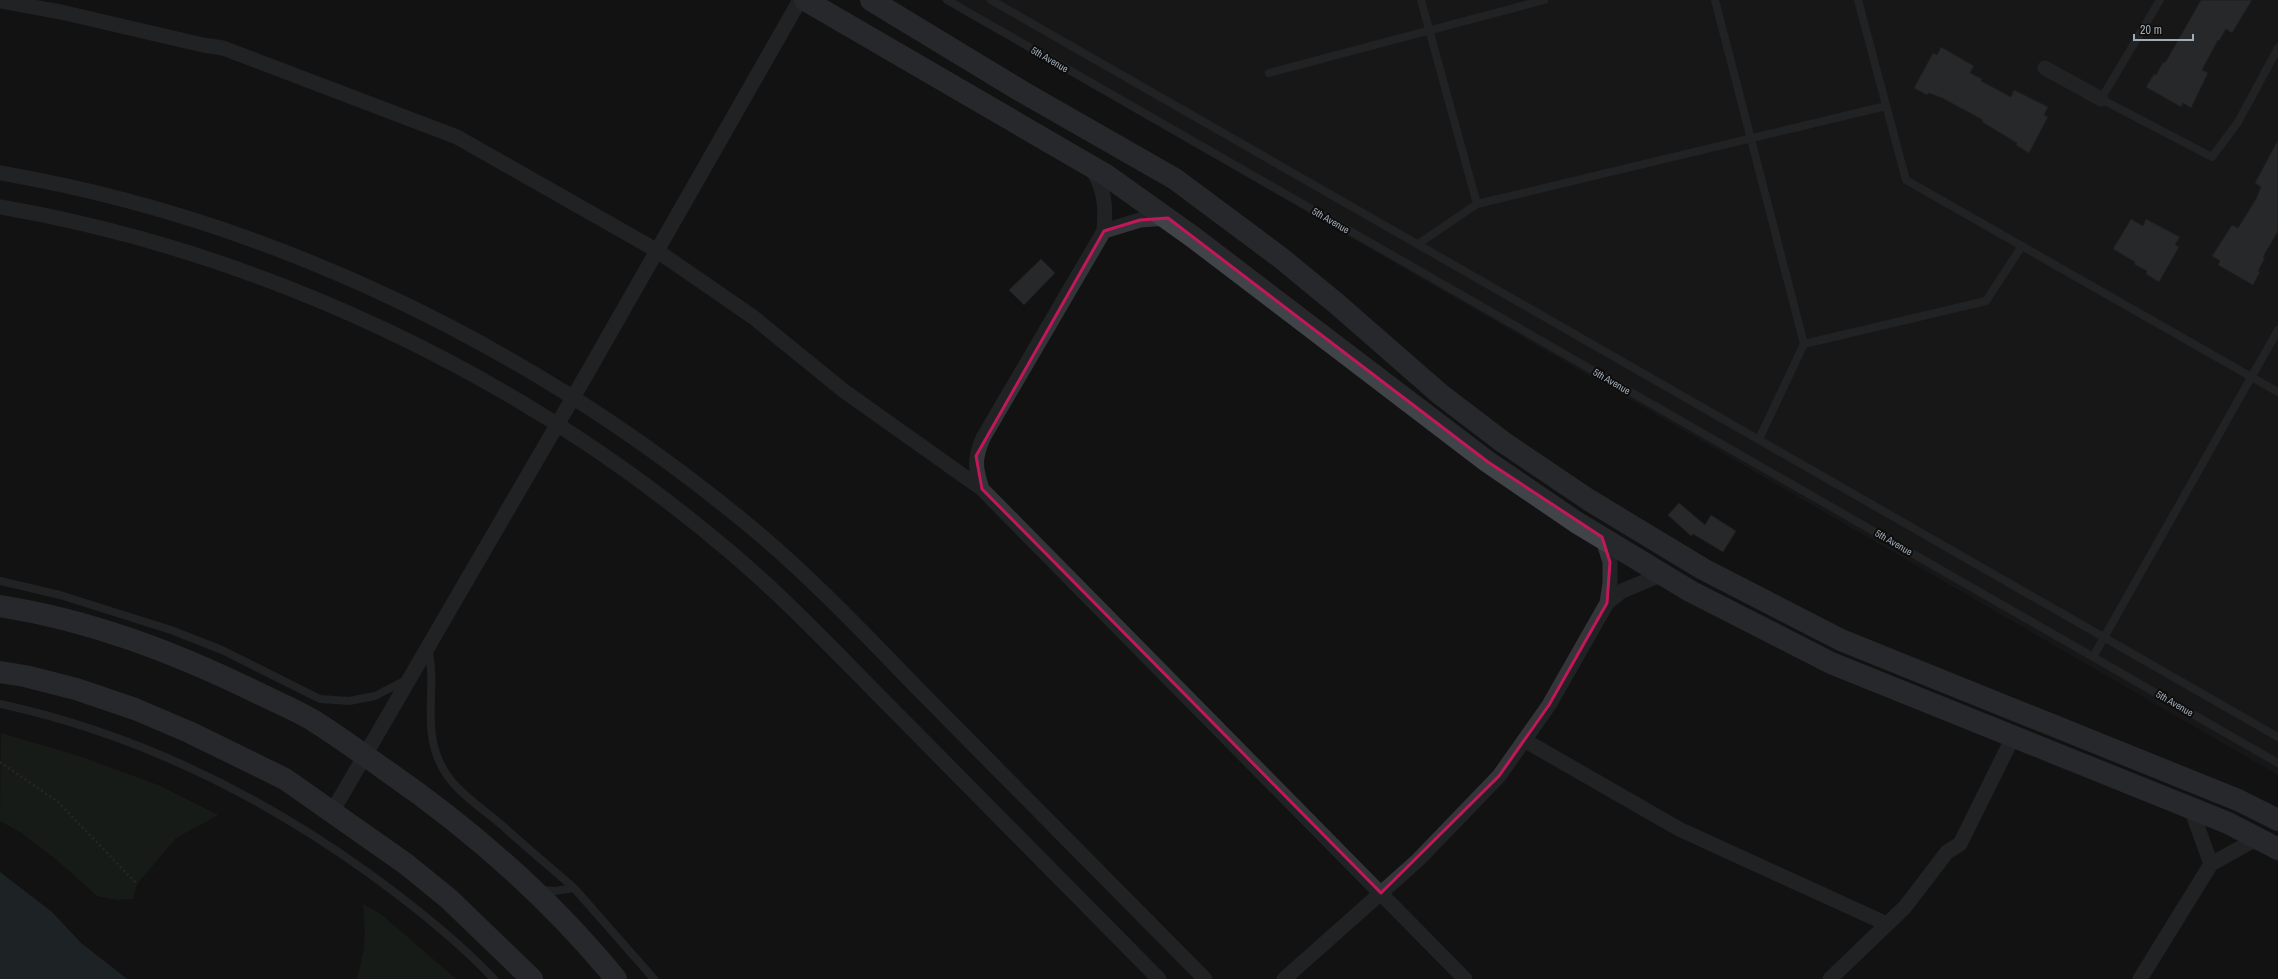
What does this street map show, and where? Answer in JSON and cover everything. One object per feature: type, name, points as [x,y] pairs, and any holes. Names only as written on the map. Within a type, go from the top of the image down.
[{"type":"main road","points":[[805,0],[1088,164],[1168,218],[1488,462],[1602,537],[1697,595],[1831,663],[2228,823],[2278,849]]},
{"type":"main road","points":[[871,0],[1021,91],[1175,179],[1281,258],[1337,304],[1440,394],[1503,442],[1589,500],[1703,569],[1841,640],[2238,800],[2278,820]]},
{"type":"main road","points":[[0,606],[37,612],[94,626],[158,648],[216,672],[314,721],[455,820],[534,890],[575,931],[616,979]]},
{"type":"main road","points":[[0,672],[25,676],[76,689],[135,709],[189,732],[284,779],[406,864],[449,899],[532,979]]},
{"type":"street","points":[[332,812],[557,425],[800,0]]},
{"type":"street","points":[[0,1],[61,12],[203,45],[223,48],[457,137],[656,250],[753,317],[844,391],[982,488],[1465,979]]},
{"type":"street","points":[[2045,68],[2101,99]]},
{"type":"street","points":[[982,488],[977,473],[976,456],[984,438],[1104,231],[1105,211],[1103,191],[1098,178],[1088,164]]},
{"type":"street","points":[[0,173],[50,182],[151,207],[258,242],[327,268],[450,325],[573,397],[651,449],[748,524],[836,606],[1205,979]]},
{"type":"street","points":[[0,206],[44,214],[142,239],[248,273],[315,299],[435,354],[557,425],[633,475],[751,570],[813,629],[1159,979]]},
{"type":"street","points":[[1104,231],[1140,220],[1168,218]]},
{"type":"street","points":[[1284,979],[1418,860],[1499,776],[1549,706],[1607,603],[1610,583],[1610,562],[1602,537]]},
{"type":"street","points":[[1607,603],[1622,591],[1663,574]]},
{"type":"street","points":[[1830,979],[1905,907],[1948,852],[1960,844],[2013,737]]},
{"type":"street","points":[[1524,740],[1679,829],[1887,924]]},
{"type":"street","points":[[2192,809],[2211,864]]},
{"type":"street","points":[[2140,979],[2211,864],[2258,838]]},
{"type":"lane","name":"5th Avenue","points":[[947,0],[2278,763]]},
{"type":"lane","points":[[991,0],[2278,737]]},
{"type":"lane","points":[[1421,0],[1477,204]]},
{"type":"lane","points":[[1269,73],[1544,0]]},
{"type":"lane","points":[[1715,0],[1804,344],[1759,439]]},
{"type":"lane","points":[[1858,0],[1906,180],[2278,392]]},
{"type":"lane","points":[[2160,0],[2101,99],[2212,156],[2238,122],[2278,48]]},
{"type":"lane","points":[[1418,244],[1477,204],[1886,106]]},
{"type":"lane","points":[[1804,344],[1986,301],[2022,246]]},
{"type":"lane","points":[[2093,657],[2278,330]]},
{"type":"lane","points":[[0,580],[60,595],[171,630],[222,650],[320,699],[349,701],[375,696],[410,677]]},
{"type":"lane","points":[[428,647],[431,661],[432,735],[437,756],[448,777],[463,796],[497,821],[574,888],[654,979]]},
{"type":"lane","points":[[0,704],[93,730],[170,758],[238,791],[324,841],[394,891],[467,951],[494,979]]},
{"type":"lane","points":[[534,890],[555,891],[574,888]]},
{"type":"path","points":[[0,762],[58,802],[137,884]]},
{"type":"highlighted area","points":[[1168,218],[1488,462],[1602,537],[1610,562],[1607,603],[1549,705],[1499,776],[1381,893],[982,489],[976,456],[1104,231],[1140,220]]},
{"type":"shaded area","points":[[941,0],[2278,0],[2278,775]]},
{"type":"shaded area","points":[[1,733],[82,757],[158,785],[218,815],[176,838],[137,884],[133,899],[117,900],[97,896],[57,860],[20,832],[0,821]]},
{"type":"shaded area","points":[[0,872],[52,912],[81,943],[127,979],[0,979]]},
{"type":"shaded area","points":[[363,904],[381,914],[456,979],[356,979],[362,960],[364,942],[365,923]]},
{"type":"building","points":[[2201,0],[2252,0],[2232,33],[2226,29],[2219,41],[2218,40],[2202,70],[2208,73],[2191,108],[2183,103],[2181,107],[2146,87],[2154,74],[2156,75],[2163,62],[2165,63]]},
{"type":"building","points":[[1941,47],[1974,66],[1970,73],[1982,79],[1981,81],[2011,97],[2014,90],[2048,107],[2044,115],[2048,117],[2029,153],[2016,145],[2017,143],[1982,122],[1983,120],[1942,98],[1929,93],[1927,95],[1914,88],[1933,53],[1937,55]]},
{"type":"building","points":[[2278,140],[2278,231],[2263,257],[2265,258],[2258,271],[2260,272],[2253,285],[2218,265],[2220,261],[2212,256],[2232,225],[2238,228],[2256,199],[2261,187],[2255,183]]},
{"type":"building","points":[[2131,219],[2143,226],[2146,219],[2180,237],[2175,245],[2179,247],[2159,282],[2146,274],[2147,271],[2134,264],[2135,262],[2113,249]]},
{"type":"building","points":[[1041,259],[1055,273],[1024,305],[1009,290]]},
{"type":"building","points":[[1679,503],[1705,525],[1711,515],[1736,531],[1723,552],[1693,534],[1691,536],[1668,515]]}]
